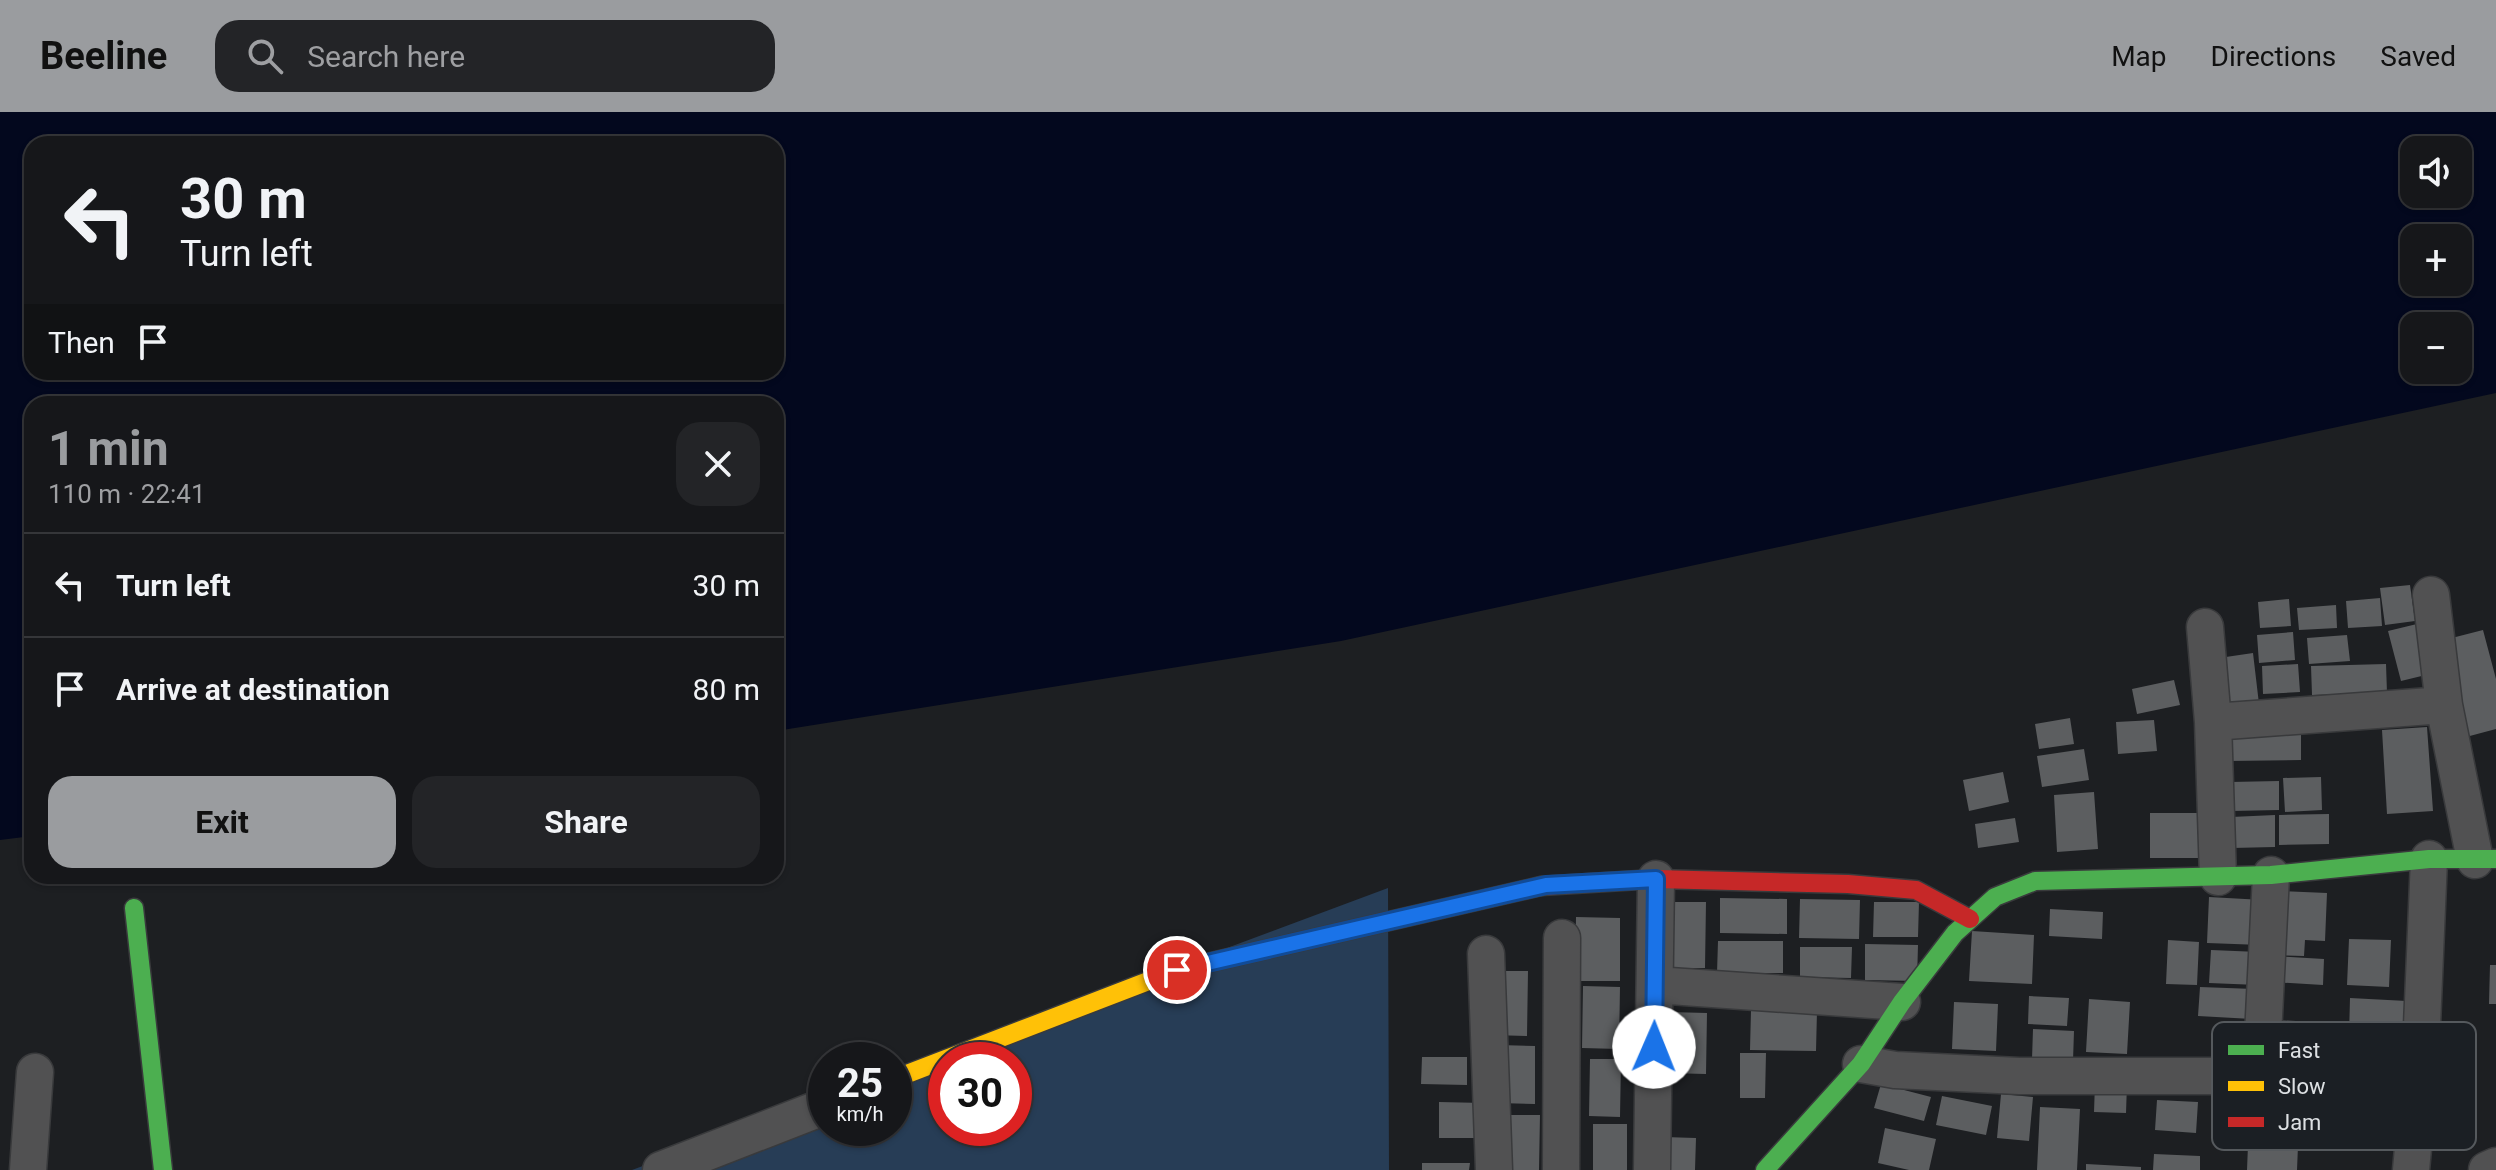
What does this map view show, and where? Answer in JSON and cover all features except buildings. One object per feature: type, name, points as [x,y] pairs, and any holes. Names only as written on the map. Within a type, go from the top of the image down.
[{"type":"street","points":[[1765,1170],[1861,1064],[1902,1002],[1955,933],[1995,897],[2035,881],[2271,875],[2429,859],[2485,860],[2444,705],[2431,595]]},
{"type":"street","points":[[2205,627],[2213,722],[2218,877]]},
{"type":"street","points":[[2213,722],[2444,705]]},
{"type":"street","points":[[2422,1022],[2429,859]]},
{"type":"street","points":[[2264,1022],[2271,875]]},
{"type":"street","points":[[912,1072],[1177,970],[1546,885],[1656,879],[1848,884],[1916,890],[1970,919]]},
{"type":"street","points":[[1652,1170],[1656,879]]},
{"type":"street","points":[[134,908],[163,1170]]},
{"type":"street","points":[[1561,1170],[1562,938]]},
{"type":"street","points":[[1486,954],[1494,1170]]},
{"type":"street","points":[[1655,985],[1902,1002]]},
{"type":"street","points":[[1861,1064],[1895,1070],[2019,1076],[2212,1076]]},
{"type":"street","points":[[28,1170],[35,1072]]},
{"type":"street","points":[[661,1170],[808,1113]]},
{"type":"street","points":[[2411,1170],[2413,1150]]},
{"type":"street","points":[[2487,1170],[2496,1166]]},
{"type":"shaded area","points":[[0,112],[2496,112],[2496,393],[1341,641],[784,730],[784,396],[24,396],[24,837],[0,840]]},
{"type":"shaded area","points":[[1388,888],[1389,1170],[632,1170],[808,1105],[808,1146],[912,1146],[912,1065],[928,1059],[928,1146],[1032,1146],[1032,1042],[975,1042]]},
{"type":"traffic: fast","points":[[1765,1170],[1861,1064],[1902,1002],[1955,933],[1995,897],[2035,881],[2271,875],[2429,859],[2496,859]]},
{"type":"traffic: fast","points":[[134,908],[163,1170]]},
{"type":"traffic: slow","points":[[912,1072],[1177,970],[1541,886]]},
{"type":"traffic: jam","points":[[1541,886],[1656,879],[1848,884],[1916,890],[1970,919]]},
{"type":"route","points":[[1177,970],[1546,885],[1656,879],[1654,1047]]}]
